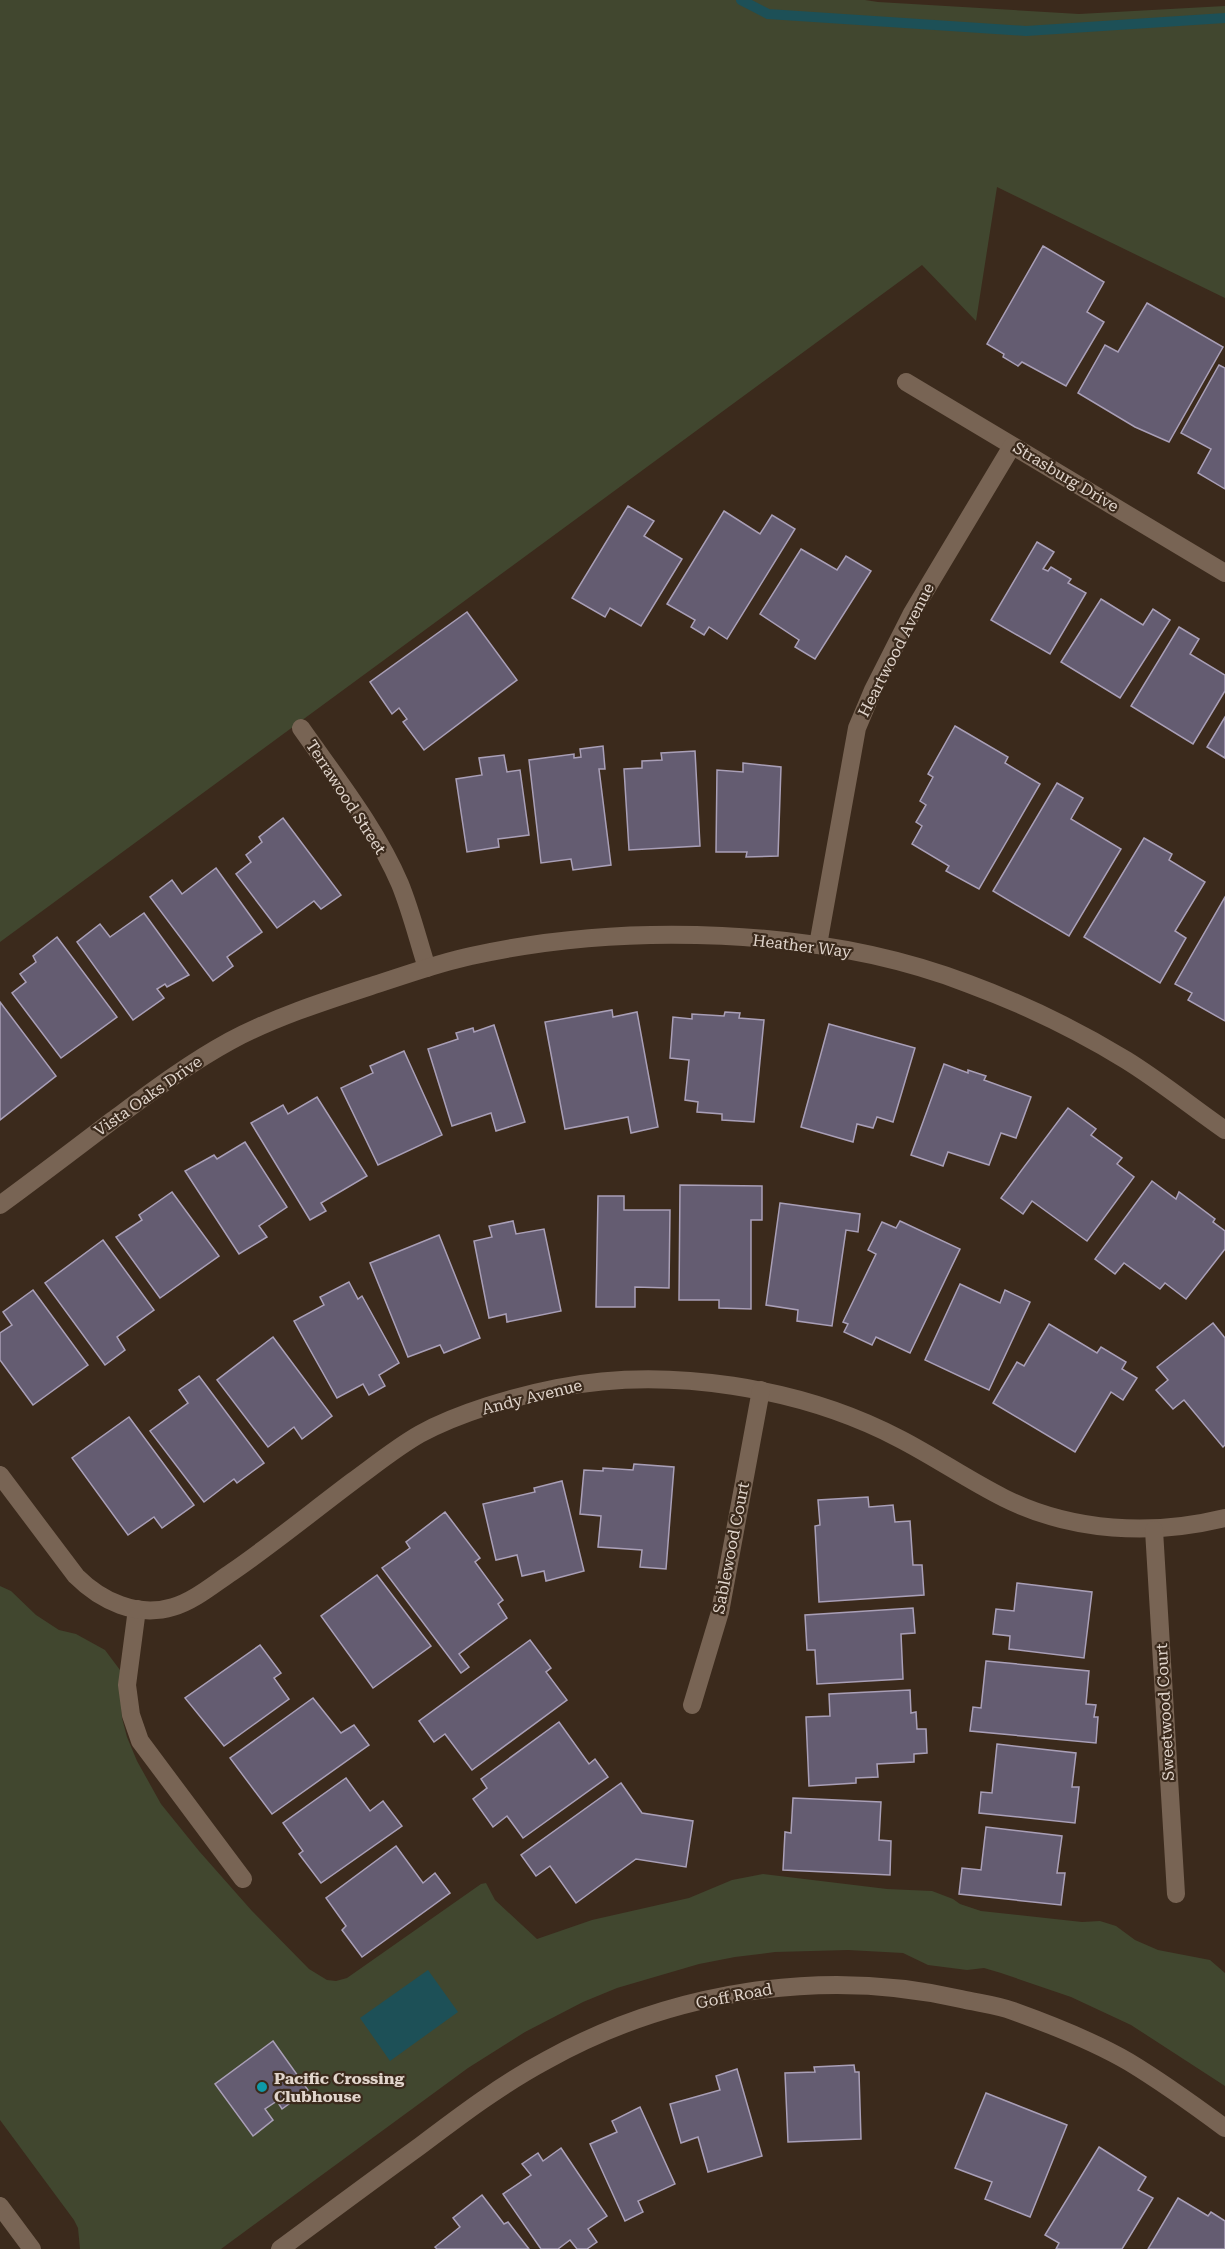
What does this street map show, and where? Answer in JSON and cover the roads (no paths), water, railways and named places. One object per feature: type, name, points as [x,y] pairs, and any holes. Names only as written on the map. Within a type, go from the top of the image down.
[{"type":"street","name":"Strasburg Drive","points":[[906,382],[1225,573]]},
{"type":"street","name":"Heartwood Avenue","points":[[818,945],[857,728],[873,690],[912,613],[1012,446]]},
{"type":"street","name":"Terrawood Street","points":[[301,728],[383,850],[400,885],[427,968]]},
{"type":"street","name":"Heather Way","points":[[343,995],[470,956],[563,939],[641,934],[735,938],[818,945],[905,963],[968,983],[1051,1019],[1127,1061],[1225,1130]]},
{"type":"street","name":"Vista Oaks Drive","points":[[0,1206],[174,1074],[250,1032],[280,1018],[343,995]]},
{"type":"street","name":"Andy Avenue","points":[[0,1475],[83,1583],[104,1600],[137,1609],[174,1607],[203,1592],[376,1464],[421,1434],[474,1411],[533,1393],[586,1382],[677,1380],[761,1390],[826,1408],[899,1438],[1007,1500],[1040,1513],[1081,1524],[1154,1530],[1197,1525],[1225,1518]]},
{"type":"street","name":"Sablewood Court","points":[[692,1705],[720,1612],[761,1390]]},
{"type":"street","name":"Sweetwood Court","points":[[1154,1530],[1176,1894]]},
{"type":"street","points":[[137,1609],[127,1685],[131,1715],[140,1741],[243,1879]]},
{"type":"street","name":"Goff Road","points":[[279,2249],[492,2093],[547,2060],[594,2036],[647,2016],[717,1998],[788,1986],[856,1984],[913,1990],[1010,2010],[1071,2034],[1128,2062],[1225,2128]]},
{"type":"street","points":[[0,2206],[32,2249]]},
{"type":"water","points":[[428,1970],[458,2012],[390,2061],[360,2018]]},
{"type":"waterway","points":[[741,0],[768,14],[1026,31],[1225,18]]},
{"type":"place","name":"Pacific Crossing Clubhouse","points":[[262,2087]]}]
